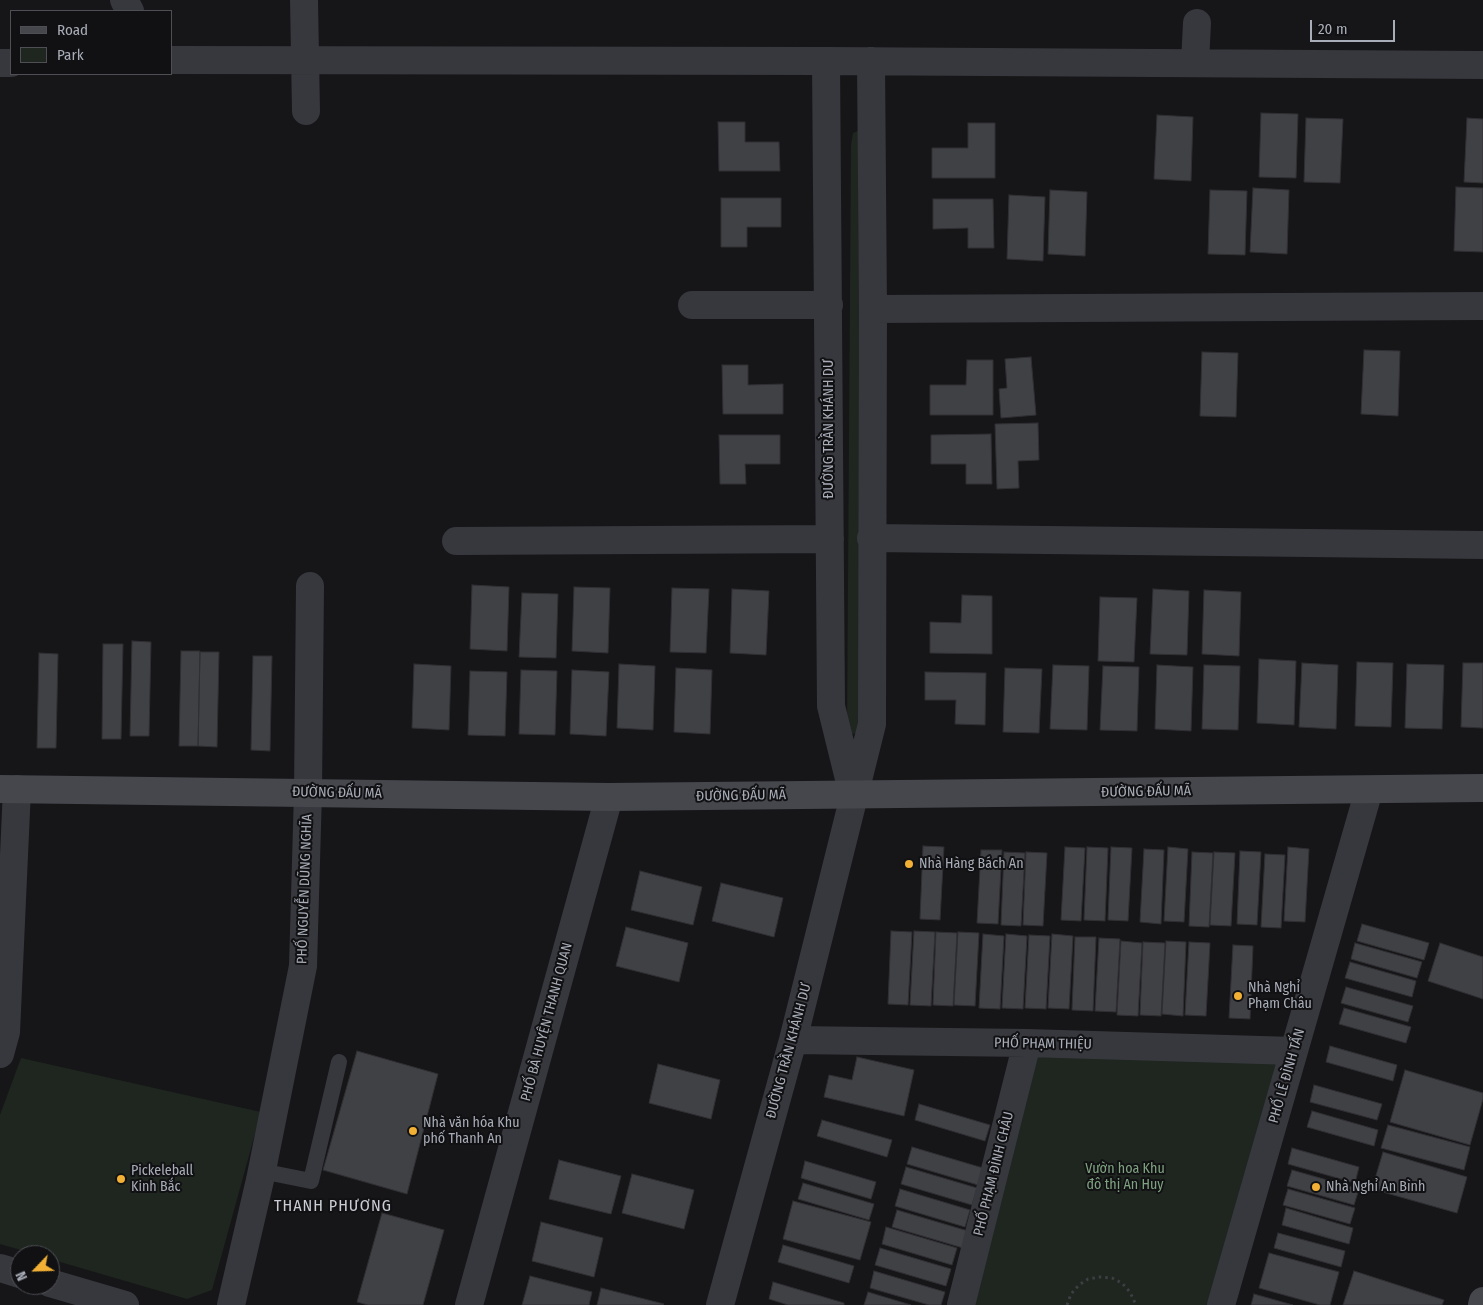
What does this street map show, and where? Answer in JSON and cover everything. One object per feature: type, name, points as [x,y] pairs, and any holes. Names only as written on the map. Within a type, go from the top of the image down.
[{"type":"street","points":[[304,0],[306,111]]},
{"type":"street","points":[[1195,63],[1197,23]]},
{"type":"street","points":[[172,60],[871,61],[1483,65]]},
{"type":"street","name":"ĐƯỜNG TRẦN KHÁNH DƯ","points":[[826,61],[831,706],[853,795]]},
{"type":"street","name":"ĐƯỜNG TRẦN KHÁNH DƯ","points":[[720,1305],[793,1040],[872,724],[873,309],[871,61]]},
{"type":"street","points":[[692,305],[829,305]]},
{"type":"street","points":[[873,309],[1483,306]]},
{"type":"street","points":[[871,538],[1483,545]]},
{"type":"street","points":[[456,541],[830,539]]},
{"type":"street","name":"PHỐ NGUYỄN DŨNG NGHĨA","points":[[231,1305],[304,966],[310,586]]},
{"type":"street","name":"ĐƯỜNG ĐẤU MÃ","points":[[8,789],[609,797],[1483,788]]},
{"type":"street","points":[[0,1054],[6,1032],[8,789]]},
{"type":"street","name":"PHỐ LÊ ĐÌNH TẤN","points":[[1221,1305],[1369,790]]},
{"type":"street","name":"PHỐ BÀ HUYỆN THANH QUAN","points":[[469,1305],[609,797]]},
{"type":"street","name":"PHỐ PHẠM THIỆU","points":[[793,1040],[1027,1043],[1294,1051]]},
{"type":"street","name":"PHỐ PHẠM ĐÌNH CHÂU","points":[[961,1305],[1027,1043]]},
{"type":"street","points":[[60,1286],[125,1305]]},
{"type":"street","points":[[1482,1305],[1483,1301]]},
{"type":"lane","points":[[261,1172],[311,1181],[339,1062]]},
{"type":"path","points":[[1067,1305],[1071,1294],[1079,1285],[1088,1279],[1100,1277],[1112,1278],[1122,1283],[1130,1292],[1136,1305]]},
{"type":"green space","points":[[858,131],[863,728],[853,734],[850,733],[847,727],[851,145],[853,133]]},
{"type":"green space","name":"Vườn hoa Khu đô thị An Huy","points":[[1027,1043],[1294,1051],[1221,1305],[961,1305]]},
{"type":"green space","name":"Pickeleball Kinh Bắc","points":[[21,1058],[261,1112],[212,1290],[187,1299],[60,1262],[60,1245],[10,1245],[10,1247],[0,1244],[0,1115]]},
{"type":"building","points":[[1261,113],[1298,114],[1296,178],[1259,177]]},
{"type":"building","points":[[1157,115],[1193,117],[1191,181],[1154,179]]},
{"type":"building","points":[[1306,118],[1343,119],[1340,183],[1304,182]]},
{"type":"building","points":[[1467,118],[1483,119],[1483,183],[1464,182]]},
{"type":"building","points":[[718,122],[745,122],[745,142],[779,142],[780,171],[719,171]]},
{"type":"building","points":[[968,123],[995,123],[995,178],[932,178],[932,148],[968,148]]},
{"type":"building","points":[[1456,187],[1483,188],[1483,252],[1454,251]]},
{"type":"building","points":[[1253,188],[1289,190],[1287,254],[1250,252]]},
{"type":"building","points":[[1050,190],[1087,192],[1085,256],[1048,254]]},
{"type":"building","points":[[1210,190],[1247,191],[1245,255],[1208,254]]},
{"type":"building","points":[[1009,195],[1045,197],[1043,261],[1007,259]]},
{"type":"building","points":[[721,198],[781,198],[781,227],[747,227],[747,247],[721,247]]},
{"type":"building","points":[[933,199],[993,199],[994,248],[968,248],[968,228],[933,229]]},
{"type":"building","points":[[1364,350],[1400,351],[1398,416],[1361,414]]},
{"type":"building","points":[[1202,352],[1238,353],[1236,417],[1200,416]]},
{"type":"building","points":[[1031,357],[1036,415],[1001,418],[999,389],[1007,388],[1005,359]]},
{"type":"building","points":[[967,360],[993,360],[993,415],[930,415],[930,385],[966,385]]},
{"type":"building","points":[[722,365],[748,365],[748,385],[783,384],[783,414],[723,414]]},
{"type":"building","points":[[1038,423],[1039,460],[1018,461],[1019,488],[997,489],[995,424]]},
{"type":"building","points":[[991,434],[992,484],[966,484],[966,464],[931,464],[931,435]]},
{"type":"building","points":[[719,435],[780,435],[780,464],[745,464],[746,484],[720,484]]},
{"type":"building","points":[[472,585],[509,587],[507,651],[470,649]]},
{"type":"building","points":[[574,587],[610,588],[608,653],[572,651]]},
{"type":"building","points":[[672,588],[709,589],[706,653],[670,652]]},
{"type":"building","points":[[732,589],[769,591],[766,655],[730,653]]},
{"type":"building","points":[[1153,589],[1189,591],[1187,655],[1150,654]]},
{"type":"building","points":[[1204,590],[1241,592],[1239,656],[1202,654]]},
{"type":"building","points":[[522,593],[558,594],[556,658],[519,657]]},
{"type":"building","points":[[962,595],[992,596],[992,654],[930,653],[930,622],[961,623]]},
{"type":"building","points":[[1100,597],[1137,598],[1134,662],[1098,661]]},
{"type":"building","points":[[132,641],[151,642],[149,736],[130,736]]},
{"type":"building","points":[[103,644],[123,644],[121,739],[102,739]]},
{"type":"building","points":[[181,651],[200,651],[198,746],[179,746]]},
{"type":"building","points":[[200,652],[219,652],[217,747],[198,746]]},
{"type":"building","points":[[39,653],[58,654],[56,748],[37,748]]},
{"type":"building","points":[[253,656],[272,656],[270,751],[251,750]]},
{"type":"building","points":[[1259,659],[1296,661],[1294,725],[1257,723]]},
{"type":"building","points":[[1357,662],[1393,663],[1391,727],[1355,726]]},
{"type":"building","points":[[1302,663],[1338,665],[1336,729],[1299,727]]},
{"type":"building","points":[[1463,663],[1483,663],[1483,728],[1461,727]]},
{"type":"building","points":[[414,664],[451,666],[449,730],[412,728]]},
{"type":"building","points":[[619,664],[655,666],[653,730],[617,728]]},
{"type":"building","points":[[1407,664],[1444,665],[1442,729],[1405,728]]},
{"type":"building","points":[[1053,665],[1089,666],[1087,730],[1050,729]]},
{"type":"building","points":[[1157,665],[1193,667],[1191,731],[1155,729]]},
{"type":"building","points":[[1204,665],[1240,666],[1238,730],[1202,729]]},
{"type":"building","points":[[1103,666],[1139,667],[1137,731],[1100,730]]},
{"type":"building","points":[[676,668],[712,670],[710,734],[674,732]]},
{"type":"building","points":[[1005,668],[1042,669],[1039,733],[1003,732]]},
{"type":"building","points":[[521,670],[557,671],[555,735],[519,734]]},
{"type":"building","points":[[572,670],[609,672],[606,736],[570,734]]},
{"type":"building","points":[[470,671],[507,672],[505,736],[468,735]]},
{"type":"building","points":[[925,672],[986,673],[985,725],[955,724],[956,700],[925,700]]},
{"type":"building","points":[[923,846],[944,847],[940,920],[920,919]]},
{"type":"building","points":[[1065,847],[1085,848],[1081,921],[1061,920]]},
{"type":"building","points":[[1087,847],[1108,848],[1105,921],[1084,920]]},
{"type":"building","points":[[1111,847],[1132,848],[1128,921],[1108,920]]},
{"type":"building","points":[[1168,847],[1188,849],[1184,922],[1164,921]]},
{"type":"building","points":[[1288,847],[1309,849],[1305,922],[1284,921]]},
{"type":"building","points":[[1144,849],[1164,850],[1161,924],[1140,922]]},
{"type":"building","points":[[981,850],[1002,850],[998,924],[977,923]]},
{"type":"building","points":[[1240,851],[1261,852],[1257,925],[1237,924]]},
{"type":"building","points":[[1004,852],[1025,853],[1021,926],[1001,925]]},
{"type":"building","points":[[1026,852],[1047,853],[1043,926],[1023,925]]},
{"type":"building","points":[[1192,852],[1213,853],[1209,927],[1189,926]]},
{"type":"building","points":[[1214,852],[1235,853],[1231,926],[1210,925]]},
{"type":"building","points":[[1265,854],[1285,855],[1281,928],[1261,927]]},
{"type":"building","points":[[640,871],[702,887],[693,925],[631,910]]},
{"type":"building","points":[[721,883],[783,898],[774,937],[712,921]]},
{"type":"building","points":[[1362,924],[1429,943],[1424,960],[1357,941]]},
{"type":"building","points":[[626,927],[688,943],[679,982],[616,966]]},
{"type":"building","points":[[891,931],[912,932],[908,1005],[888,1004]]},
{"type":"building","points":[[914,931],[935,932],[931,1006],[910,1005]]},
{"type":"building","points":[[936,932],[957,933],[953,1006],[933,1005]]},
{"type":"building","points":[[958,932],[979,933],[975,1006],[954,1005]]},
{"type":"building","points":[[983,934],[1004,936],[1000,1009],[979,1008]]},
{"type":"building","points":[[1006,934],[1027,936],[1023,1009],[1002,1008]]},
{"type":"building","points":[[1052,934],[1073,936],[1069,1009],[1048,1008]]},
{"type":"building","points":[[1029,935],[1050,936],[1046,1009],[1025,1008]]},
{"type":"building","points":[[1075,937],[1096,937],[1093,1011],[1072,1010]]},
{"type":"building","points":[[1099,938],[1120,939],[1116,1012],[1095,1011]]},
{"type":"building","points":[[1121,941],[1142,943],[1138,1016],[1117,1015]]},
{"type":"building","points":[[1166,941],[1186,942],[1183,1016],[1162,1014]]},
{"type":"building","points":[[1143,942],[1165,943],[1161,1016],[1140,1015]]},
{"type":"building","points":[[1189,942],[1210,943],[1206,1016],[1185,1015]]},
{"type":"building","points":[[1355,943],[1422,962],[1417,978],[1351,959]]},
{"type":"building","points":[[1440,943],[1483,957],[1483,999],[1428,981]]},
{"type":"building","points":[[1233,945],[1253,946],[1250,1019],[1229,1018]]},
{"type":"building","points":[[1350,962],[1416,981],[1412,997],[1345,978]]},
{"type":"building","points":[[1346,987],[1413,1006],[1408,1022],[1341,1003]]},
{"type":"building","points":[[1344,1008],[1411,1027],[1406,1043],[1339,1024]]},
{"type":"building","points":[[1330,1046],[1397,1065],[1393,1081],[1326,1062]]},
{"type":"building","points":[[357,1051],[438,1074],[407,1194],[323,1170]]},
{"type":"building","points":[[857,1057],[914,1070],[904,1116],[824,1097],[829,1075],[852,1080]]},
{"type":"building","points":[[658,1064],[720,1080],[711,1119],[649,1103]]},
{"type":"building","points":[[1405,1070],[1483,1093],[1470,1145],[1390,1122]]},
{"type":"building","points":[[1314,1085],[1382,1104],[1377,1120],[1310,1102]]},
{"type":"building","points":[[919,1104],[990,1125],[985,1141],[915,1120]]},
{"type":"building","points":[[1312,1111],[1378,1130],[1374,1146],[1307,1127]]},
{"type":"building","points":[[822,1120],[892,1140],[887,1157],[817,1136]]},
{"type":"building","points":[[1388,1125],[1470,1147],[1464,1170],[1381,1148]]},
{"type":"building","points":[[912,1147],[983,1168],[978,1185],[907,1164]]},
{"type":"building","points":[[1292,1148],[1359,1167],[1355,1183],[1288,1164]]},
{"type":"building","points":[[1383,1152],[1467,1177],[1457,1213],[1372,1189]]},
{"type":"building","points":[[559,1160],[621,1176],[611,1214],[549,1199]]},
{"type":"building","points":[[805,1161],[876,1182],[871,1199],[801,1178]]},
{"type":"building","points":[[906,1167],[977,1188],[972,1205],[901,1184]]},
{"type":"building","points":[[1292,1170],[1359,1189],[1354,1205],[1287,1186]]},
{"type":"building","points":[[632,1174],[694,1190],[684,1229],[622,1213]]},
{"type":"building","points":[[803,1183],[874,1204],[869,1220],[798,1199]]},
{"type":"building","points":[[900,1189],[970,1210],[965,1227],[895,1206]]},
{"type":"building","points":[[1288,1189],[1355,1208],[1350,1224],[1283,1205]]},
{"type":"building","points":[[793,1201],[871,1222],[860,1260],[783,1239]]},
{"type":"building","points":[[1286,1208],[1353,1228],[1349,1244],[1282,1225]]},
{"type":"building","points":[[897,1210],[968,1231],[963,1248],[892,1227]]},
{"type":"building","points":[[382,1213],[444,1230],[423,1305],[368,1305],[357,1302]]},
{"type":"building","points":[[541,1222],[603,1238],[594,1277],[532,1261]]},
{"type":"building","points":[[886,1227],[957,1248],[952,1265],[882,1244]]},
{"type":"building","points":[[1278,1233],[1345,1251],[1341,1267],[1274,1248]]},
{"type":"building","points":[[783,1245],[854,1266],[849,1283],[778,1262]]},
{"type":"building","points":[[880,1248],[951,1269],[946,1286],[875,1265]]},
{"type":"building","points":[[1269,1253],[1339,1272],[1330,1305],[1320,1305],[1259,1288]]},
{"type":"building","points":[[874,1271],[945,1292],[941,1305],[929,1305],[870,1288]]},
{"type":"building","points":[[1354,1271],[1444,1300],[1442,1305],[1343,1305]]},
{"type":"building","points":[[530,1276],[592,1292],[589,1305],[522,1305]]},
{"type":"building","points":[[773,1282],[844,1303],[844,1305],[788,1305],[769,1299]]},
{"type":"building","points":[[601,1288],[664,1304],[597,1305]]},
{"type":"building","points":[[868,1292],[911,1305],[864,1305]]},
{"type":"building","points":[[1254,1294],[1293,1305],[1251,1305]]},
{"type":"place","name":"Nhà Hàng Bách An","points":[[909,864]]},
{"type":"place","name":"Nhà Nghỉ Phạm Châu","points":[[1238,996]]},
{"type":"place","name":"Nhà văn hóa Khu phố Thanh An","points":[[413,1131]]},
{"type":"place","name":"Pickeleball Kinh Bắc","points":[[121,1179]]},
{"type":"place","name":"Nhà Nghỉ An Bình","points":[[1316,1187]]},
{"type":"district","name":"THANH PHƯƠNG","points":[[333,1207]]}]
